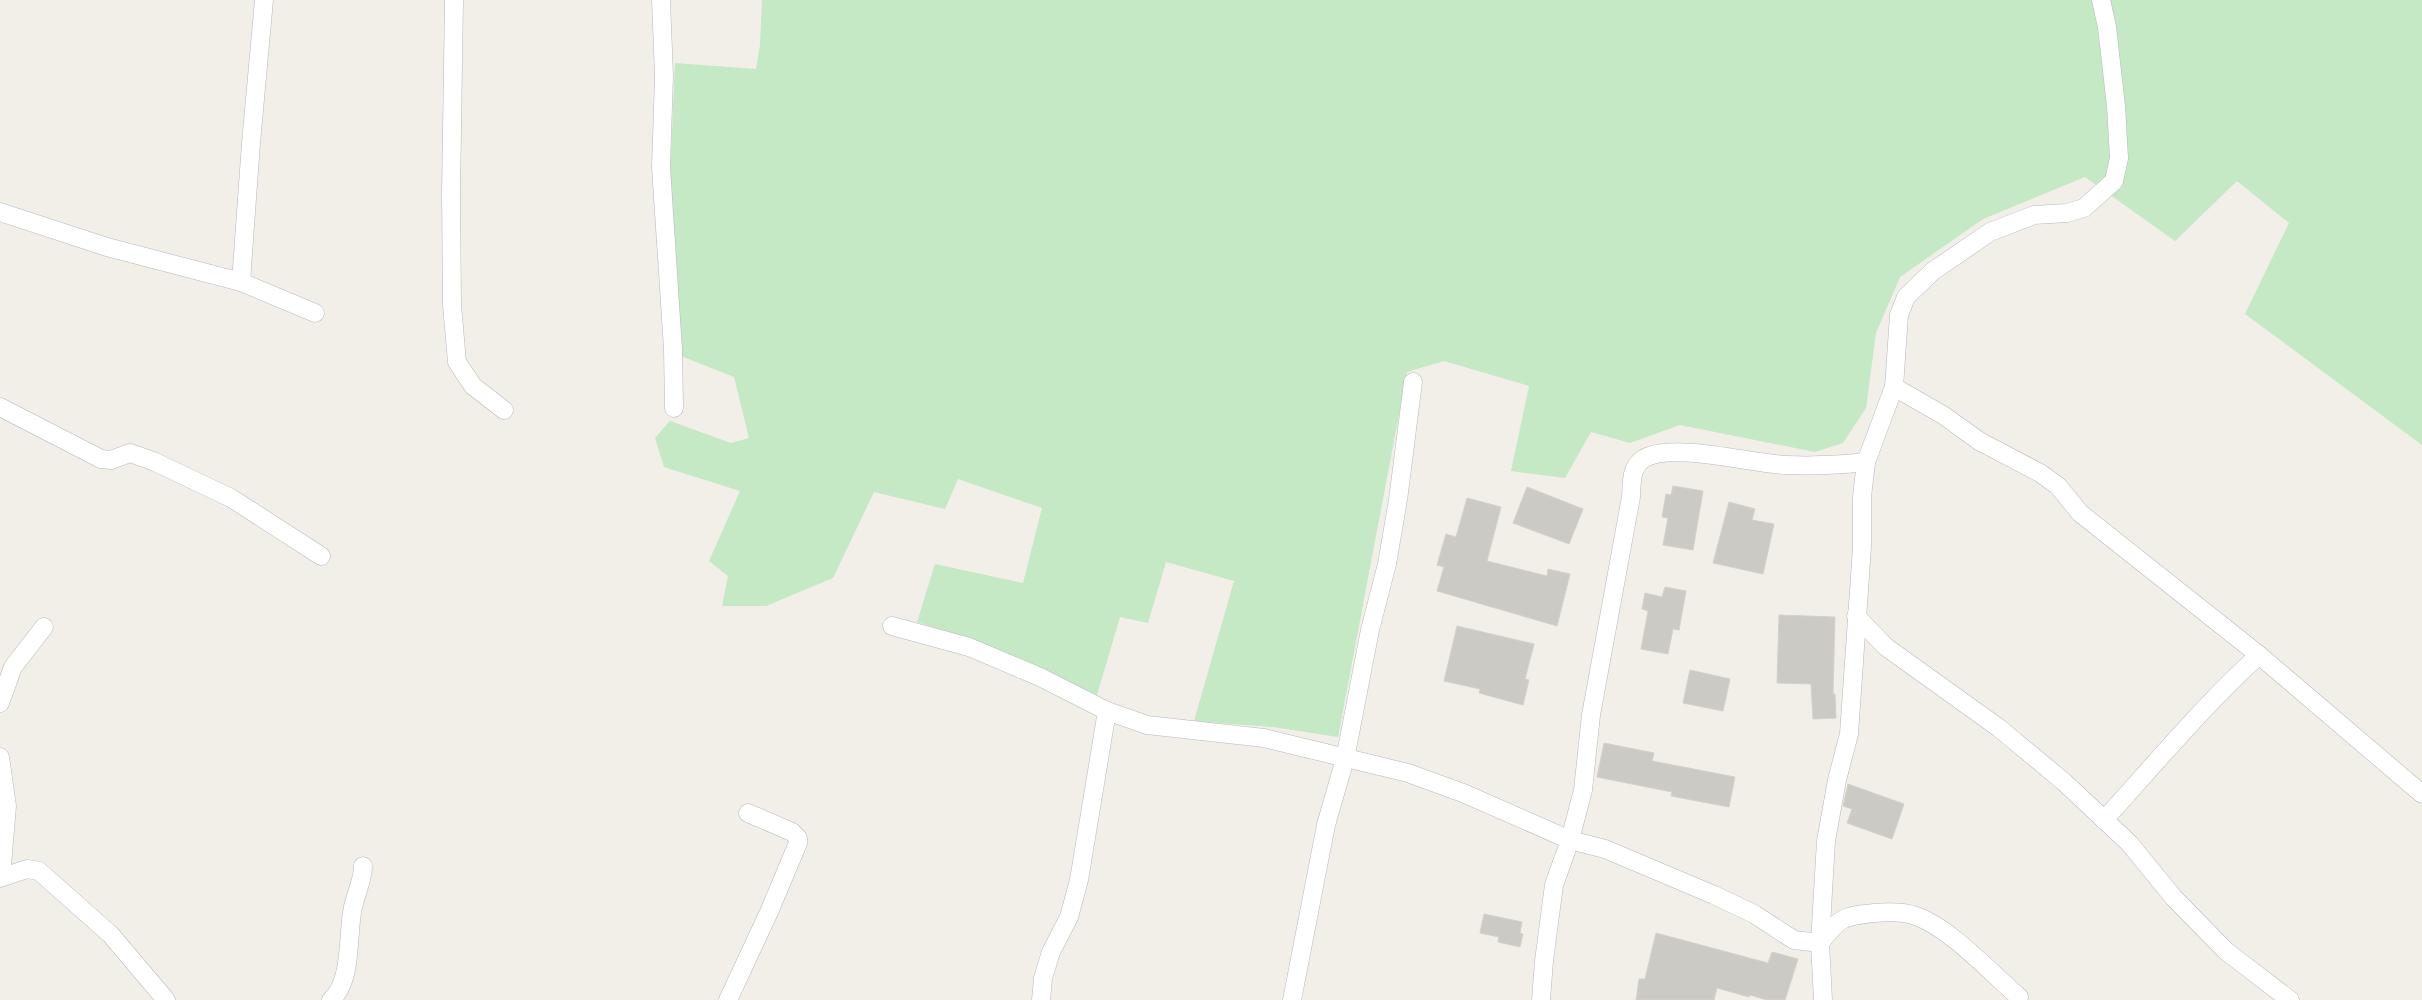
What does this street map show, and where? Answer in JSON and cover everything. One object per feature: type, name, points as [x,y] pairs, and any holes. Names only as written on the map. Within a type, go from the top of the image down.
[{"type":"street","points":[[241,282],[264,0]]},
{"type":"street","points":[[454,0],[451,194],[452,305],[457,362],[473,386],[504,410]]},
{"type":"street","points":[[661,0],[664,76],[661,167],[674,408]]},
{"type":"street","points":[[1823,1000],[1820,943],[1826,841],[1837,780],[1849,734],[1862,547],[1862,496],[1866,462],[1894,387],[1899,314],[1906,297],[1933,271],[1990,232],[2034,215],[2068,213],[2084,208],[2114,181],[2119,158],[2116,106],[2107,27],[2101,0]]},
{"type":"street","points":[[0,212],[107,247],[241,282],[315,313]]},
{"type":"street","points":[[1292,1000],[1326,825],[1345,759],[1370,630],[1387,564],[1398,500],[1413,382]]},
{"type":"street","points":[[1894,387],[1943,415],[1979,441],[2040,473],[2058,486],[2080,513],[2259,655],[2422,794]]},
{"type":"street","points":[[0,406],[101,459],[111,460],[130,454],[162,465],[231,498],[321,556]]},
{"type":"street","points":[[1541,1000],[1554,885],[1570,840],[1583,790],[1591,714],[1631,498],[1634,468],[1644,459],[1661,453],[1703,454],[1784,465],[1833,466],[1866,462]]},
{"type":"street","points":[[1856,616],[1886,647],[1999,728],[2064,782],[2128,844],[2174,898],[2226,951],[2290,1000]]},
{"type":"street","points":[[892,626],[969,647],[1040,677],[1107,711],[1147,725],[1264,738],[1408,773],[1464,793],[1570,840],[1605,849],[1714,895],[1754,914],[1794,940],[1820,943]]},
{"type":"street","points":[[0,703],[13,667],[44,627]]},
{"type":"street","points":[[1855,657],[1886,647]]},
{"type":"street","points":[[2104,820],[2186,727],[2259,655]]},
{"type":"street","points":[[1041,1000],[1043,978],[1051,952],[1069,917],[1080,880],[1107,711]]},
{"type":"street","points":[[0,757],[8,806],[1,877],[27,869],[39,871],[111,935],[166,1000]]},
{"type":"street","points":[[728,1000],[769,912],[798,843],[798,838],[792,832],[748,813]]},
{"type":"street","points":[[331,1000],[336,996],[346,967],[352,908],[363,866]]},
{"type":"street","points":[[1820,943],[1834,925],[1850,915],[1880,913],[1916,916],[1943,930],[2020,997]]},
{"type":"green space","points":[[762,0],[2422,0],[2422,445],[2245,314],[2289,223],[2237,181],[2175,241],[2085,177],[1983,219],[1900,277],[1876,333],[1866,408],[1843,443],[1815,452],[1680,425],[1630,443],[1591,432],[1565,478],[1511,471],[1529,386],[1444,361],[1407,372],[1338,737],[1273,727],[1194,721],[1234,581],[1166,562],[1148,623],[1120,617],[1097,695],[983,644],[917,622],[935,564],[1023,583],[1042,508],[958,479],[945,509],[874,492],[833,578],[766,606],[722,606],[728,576],[709,561],[740,491],[664,467],[655,438],[670,421],[731,443],[749,438],[734,377],[681,356],[669,203],[675,63],[756,69],[760,45]]},
{"type":"building","points":[[1673,486],[1703,491],[1693,550],[1663,545],[1668,518],[1662,517],[1666,494],[1671,495]]},
{"type":"building","points":[[1527,487],[1583,509],[1569,544],[1513,523]]},
{"type":"building","points":[[1467,498],[1501,507],[1487,561],[1547,576],[1548,569],[1570,574],[1557,626],[1437,591],[1444,567],[1437,565],[1446,534],[1456,537]]},
{"type":"building","points":[[1729,502],[1755,509],[1752,520],[1774,524],[1763,574],[1713,563]]},
{"type":"building","points":[[1665,587],[1686,591],[1679,630],[1673,629],[1668,654],[1641,649],[1648,611],[1642,609],[1645,593],[1662,597]]},
{"type":"building","points":[[1779,615],[1835,617],[1833,694],[1835,694],[1836,718],[1813,719],[1811,684],[1777,683]]},
{"type":"building","points":[[1457,626],[1534,644],[1525,679],[1529,680],[1523,705],[1479,693],[1480,689],[1444,681]]},
{"type":"building","points":[[1690,670],[1730,679],[1723,711],[1683,703]]},
{"type":"building","points":[[1604,743],[1654,753],[1652,761],[1735,777],[1729,807],[1671,796],[1672,792],[1597,777]]},
{"type":"building","points":[[1848,784],[1904,804],[1892,839],[1847,823],[1852,809],[1843,806]]},
{"type":"building","points":[[1484,914],[1522,922],[1520,933],[1523,934],[1520,947],[1498,942],[1499,937],[1480,933]]},
{"type":"building","points":[[1656,933],[1768,963],[1772,952],[1798,959],[1785,1000],[1767,1000],[1750,995],[1749,997],[1717,988],[1714,1000],[1636,1000],[1639,979],[1645,979]]}]
